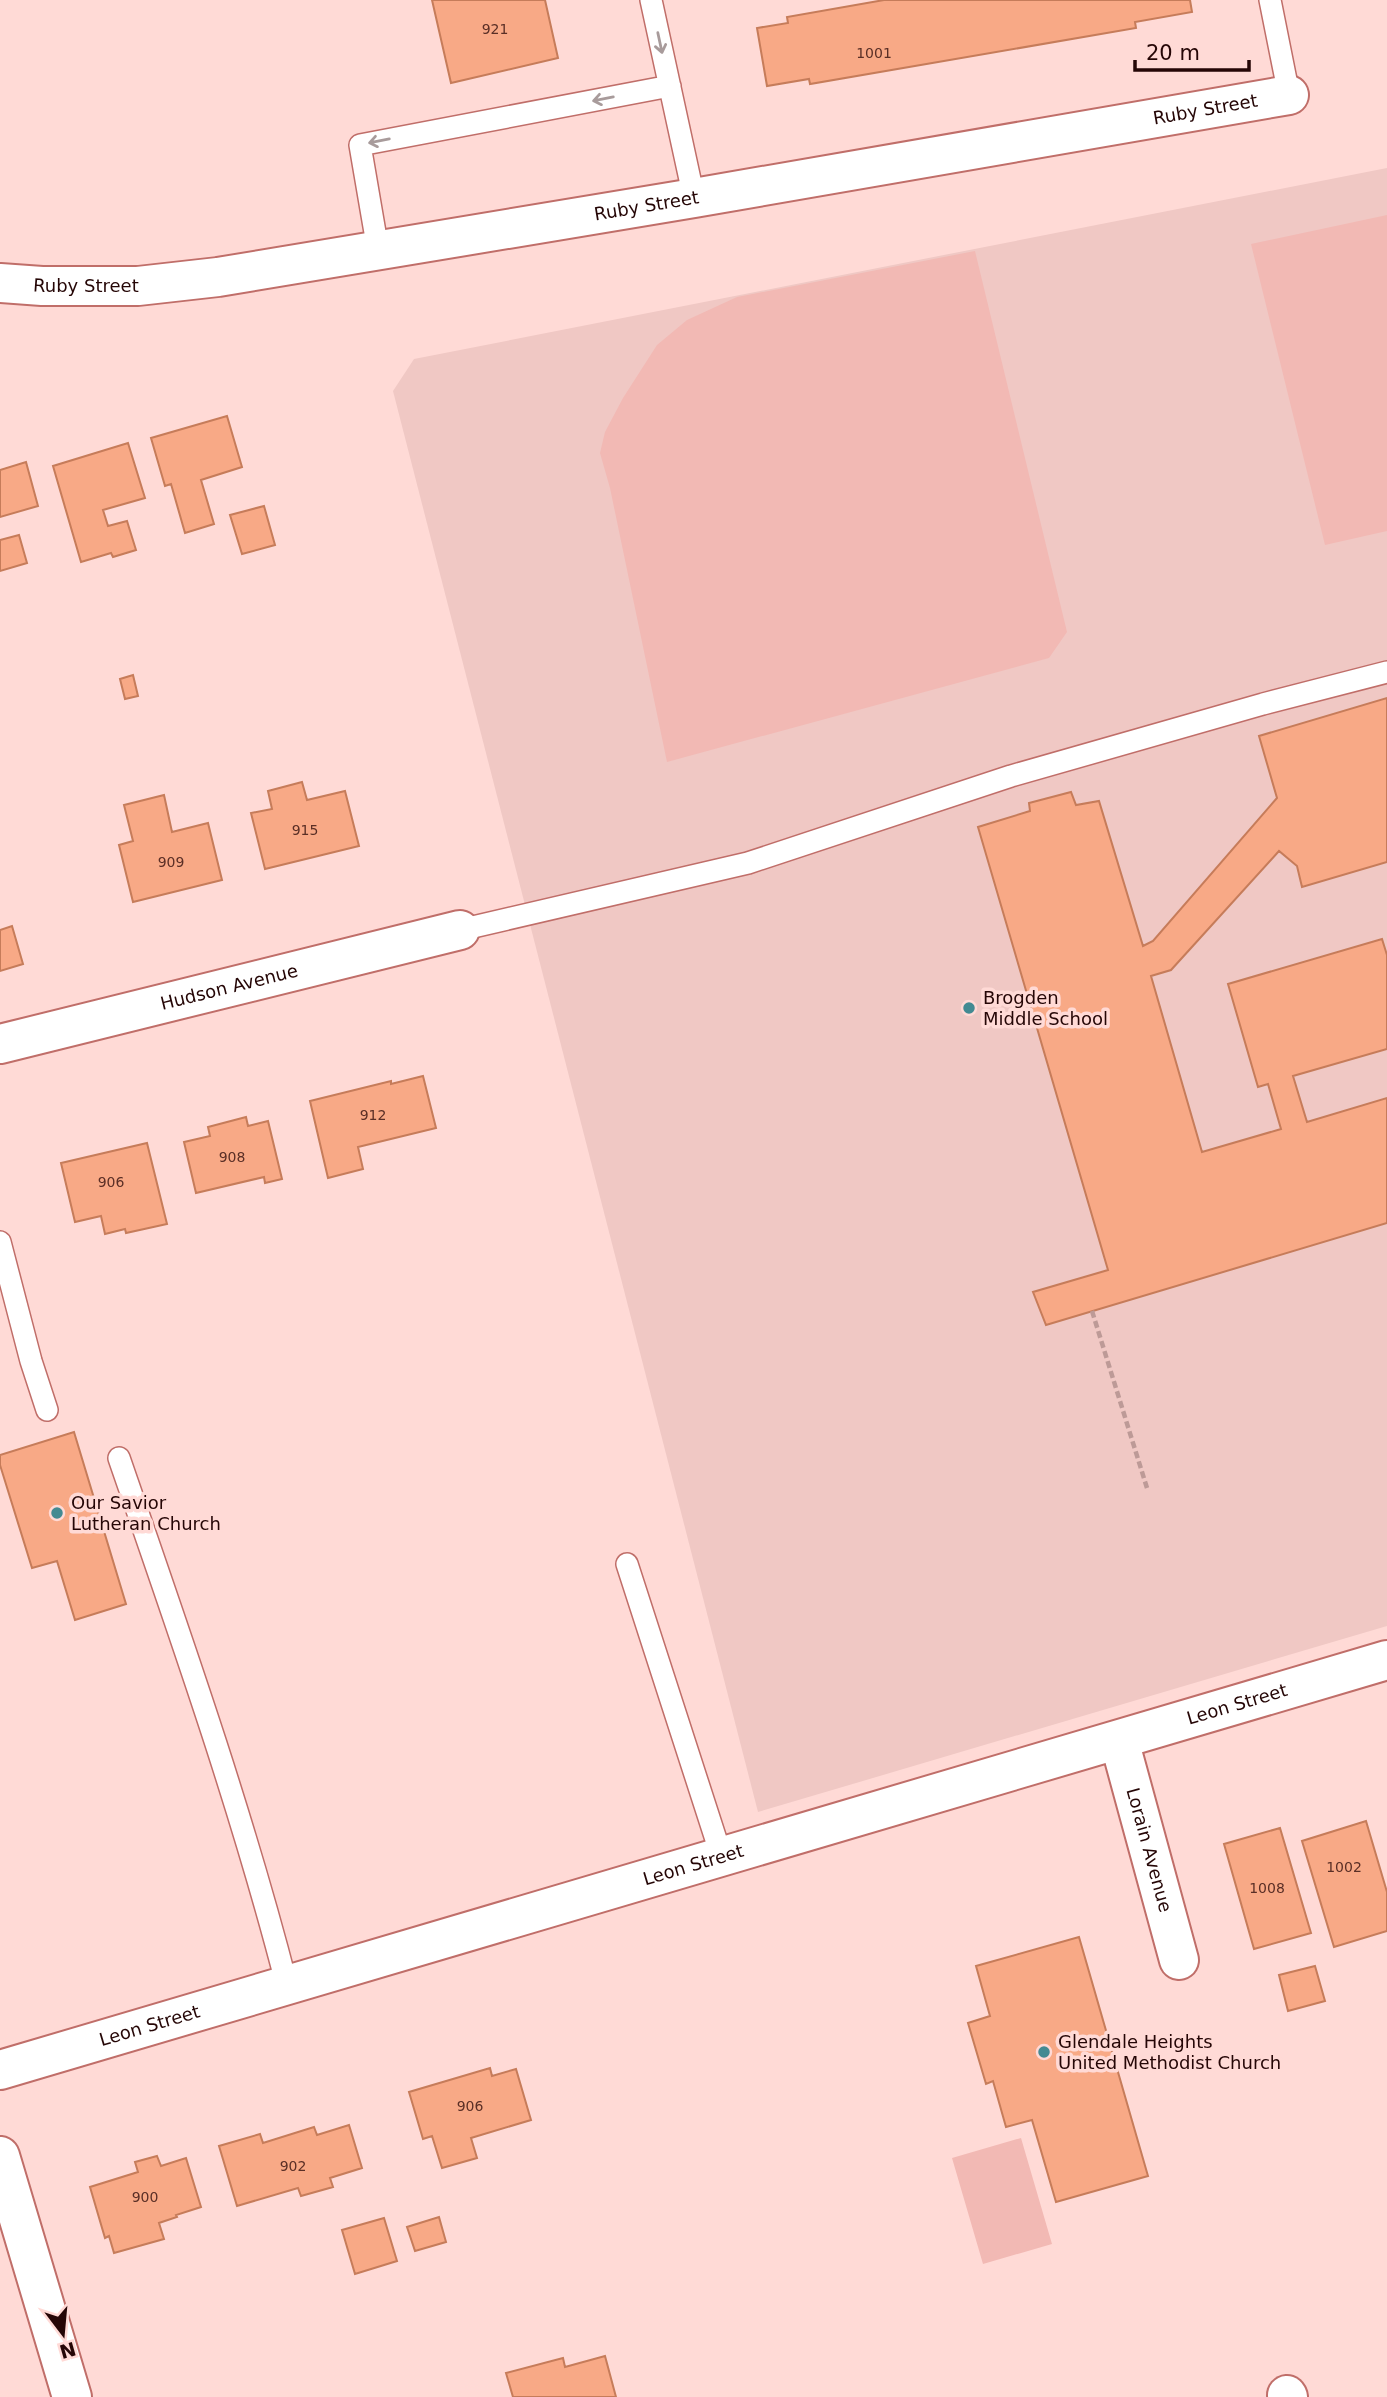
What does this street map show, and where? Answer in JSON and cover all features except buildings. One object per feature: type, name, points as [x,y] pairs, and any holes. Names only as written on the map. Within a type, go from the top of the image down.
[{"type":"main road","name":"Ruby Street","points":[[0,283],[138,286],[218,277],[1289,95]]},
{"type":"main road","name":"Hudson Avenue","points":[[0,1044],[460,930]]},
{"type":"main road","name":"Leon Street","points":[[0,2070],[1387,1660]]},
{"type":"main road","name":"Lorain Avenue","points":[[1119,1740],[1179,1960]]},
{"type":"main road","points":[[0,2156],[72,2397]]},
{"type":"lane","points":[[651,0],[695,198]]},
{"type":"lane","points":[[1270,0],[1289,95]]},
{"type":"lane","points":[[378,250],[360,145],[670,86]]},
{"type":"lane","points":[[460,930],[748,863],[1011,776],[1263,704],[1387,672]]},
{"type":"lane","points":[[0,1242],[31,1361],[47,1410]]},
{"type":"lane","points":[[119,1458],[205,1709],[287,1986]]},
{"type":"lane","points":[[627,1564],[722,1858]]},
{"type":"path","points":[[1092,1311],[1147,1488]]},
{"type":"shaded area","name":"Brogden Middle School","points":[[1387,168],[1387,1626],[758,1812],[393,391],[414,359]]},
{"type":"shaded area","points":[[1387,215],[1387,531],[1325,545],[1251,244]]},
{"type":"shaded area","points":[[975,251],[1067,632],[1049,658],[667,762],[610,488],[600,453],[605,432],[623,398],[657,345],[687,320],[737,297]]},
{"type":"shaded area","points":[[1021,2138],[1052,2244],[983,2264],[952,2158]]},
{"type":"place","name":"Brogden Middle School","points":[[969,1008]]},
{"type":"place","name":"Our Savior Lutheran Church","points":[[57,1513]]},
{"type":"place","name":"Glendale Heights United Methodist Church","points":[[1044,2052]]}]
